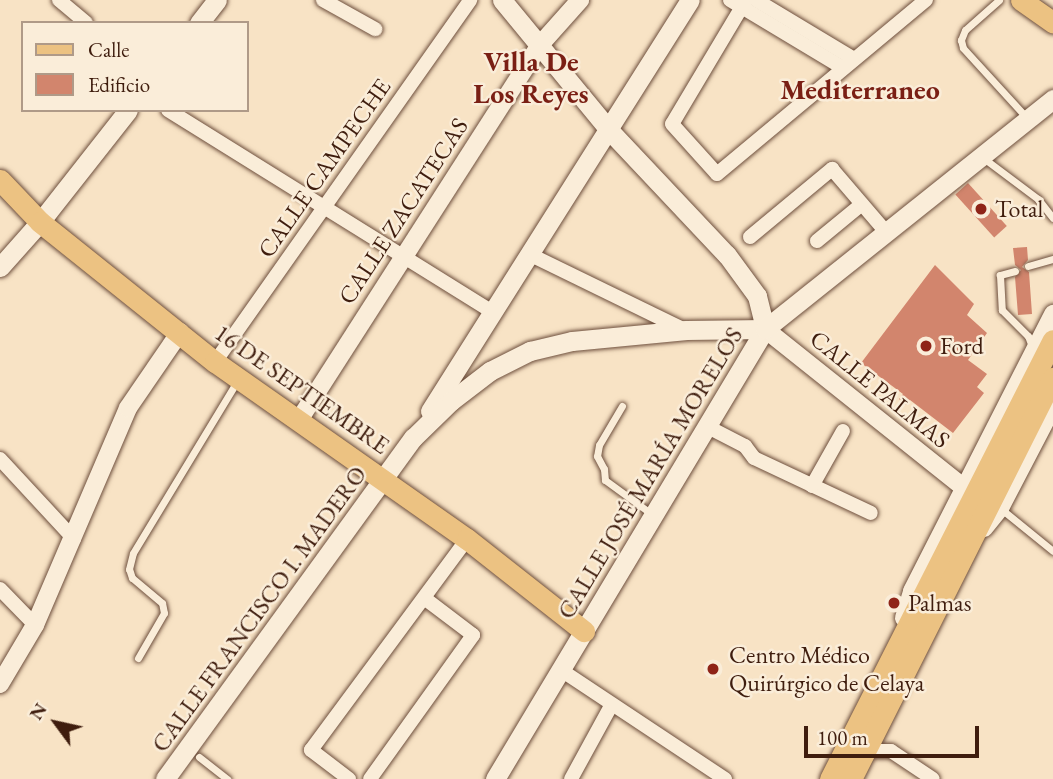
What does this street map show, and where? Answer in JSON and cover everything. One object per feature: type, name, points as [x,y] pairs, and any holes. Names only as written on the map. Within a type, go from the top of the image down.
[{"type":"main road","points":[[201,21],[217,0]]},
{"type":"main road","points":[[502,0],[609,130],[727,255],[757,296],[765,329]]},
{"type":"main road","points":[[413,438],[690,0]]},
{"type":"main road","points":[[1021,0],[1053,22]]},
{"type":"main road","name":"CALLE JOSÉ MARÍA MORELOS","points":[[495,779],[765,329],[1053,99]]},
{"type":"main road","points":[[0,267],[40,222],[126,112]]},
{"type":"main road","name":"16 DE SEPTIEMBRE","points":[[0,180],[40,222],[215,362],[467,539],[584,631]]},
{"type":"main road","name":"CALLE FRANCISCO I. MADERO","points":[[165,779],[193,753],[413,438],[451,401],[490,371],[530,351],[572,341],[686,330],[765,329]]},
{"type":"main road","points":[[830,779],[1053,340]]},
{"type":"main road","points":[[851,779],[1053,378]]},
{"type":"street","points":[[59,0],[84,21]]},
{"type":"street","points":[[323,0],[375,29]]},
{"type":"street","name":"CALLE CAMPECHE","points":[[215,362],[470,0]]},
{"type":"street","name":"CALLE ZACATECAS","points":[[299,420],[403,254],[539,46],[580,0]]},
{"type":"street","points":[[757,0],[848,64]]},
{"type":"street","points":[[848,64],[739,2],[672,124],[718,174],[927,0]]},
{"type":"street","points":[[171,112],[493,312]]},
{"type":"street","points":[[750,237],[832,169],[886,232]]},
{"type":"street","points":[[817,242],[862,204]]},
{"type":"street","points":[[529,254],[686,330]]},
{"type":"street","points":[[893,652],[912,591],[1053,314]]},
{"type":"street","name":"CALLE PALMAS","points":[[765,329],[964,488]]},
{"type":"street","points":[[0,684],[6,665],[35,625],[128,408],[180,332]]},
{"type":"street","points":[[969,547],[1000,508],[1053,406]]},
{"type":"street","points":[[708,427],[745,446],[754,458],[871,513]]},
{"type":"street","points":[[813,486],[843,431]]},
{"type":"street","points":[[0,459],[74,539]]},
{"type":"street","points":[[349,779],[311,750],[467,539]]},
{"type":"street","points":[[0,589],[35,625]]},
{"type":"street","points":[[370,779],[473,635],[424,598]]},
{"type":"street","points":[[561,670],[725,779]]},
{"type":"street","points":[[571,779],[612,704]]},
{"type":"street","points":[[865,751],[891,751],[933,779]]},
{"type":"lane","points":[[999,0],[965,30],[961,40],[963,48],[1028,119]]},
{"type":"lane","points":[[981,156],[1038,199],[1053,218]]},
{"type":"lane","points":[[1028,267],[1053,259]]},
{"type":"lane","points":[[1015,271],[1000,275],[1002,310],[1028,336],[1034,350]]},
{"type":"lane","points":[[138,658],[164,613],[162,603],[132,578],[129,569],[133,553],[239,379]]},
{"type":"lane","points":[[621,406],[599,445],[597,456],[604,470],[605,480],[654,516]]},
{"type":"lane","points":[[1000,508],[1053,551]]},
{"type":"lane","points":[[193,753],[227,779]]},
{"type":"building","name":"Total","points":[[968,183],[1007,226],[994,237],[955,194]]},
{"type":"building","name":"Total","points":[[1027,247],[1028,260],[1022,267],[1029,272],[1032,314],[1018,315],[1015,277],[1021,270],[1015,265],[1013,248]]},
{"type":"building","name":"Ford","points":[[935,265],[974,304],[967,315],[987,333],[968,360],[987,374],[977,387],[984,393],[953,433],[910,400],[906,405],[899,399],[903,394],[861,363]]},
{"type":"place","name":"Total","points":[[981,209]]},
{"type":"place","name":"Ford","points":[[926,346]]},
{"type":"place","name":"Palmas","points":[[894,603]]},
{"type":"place","name":"Centro Médico Quirúrgico de Celaya","points":[[713,669]]},
{"type":"district","name":"Villa De Los Reyes","points":[[531,77]]},
{"type":"district","name":"Mediterraneo","points":[[860,89]]}]
